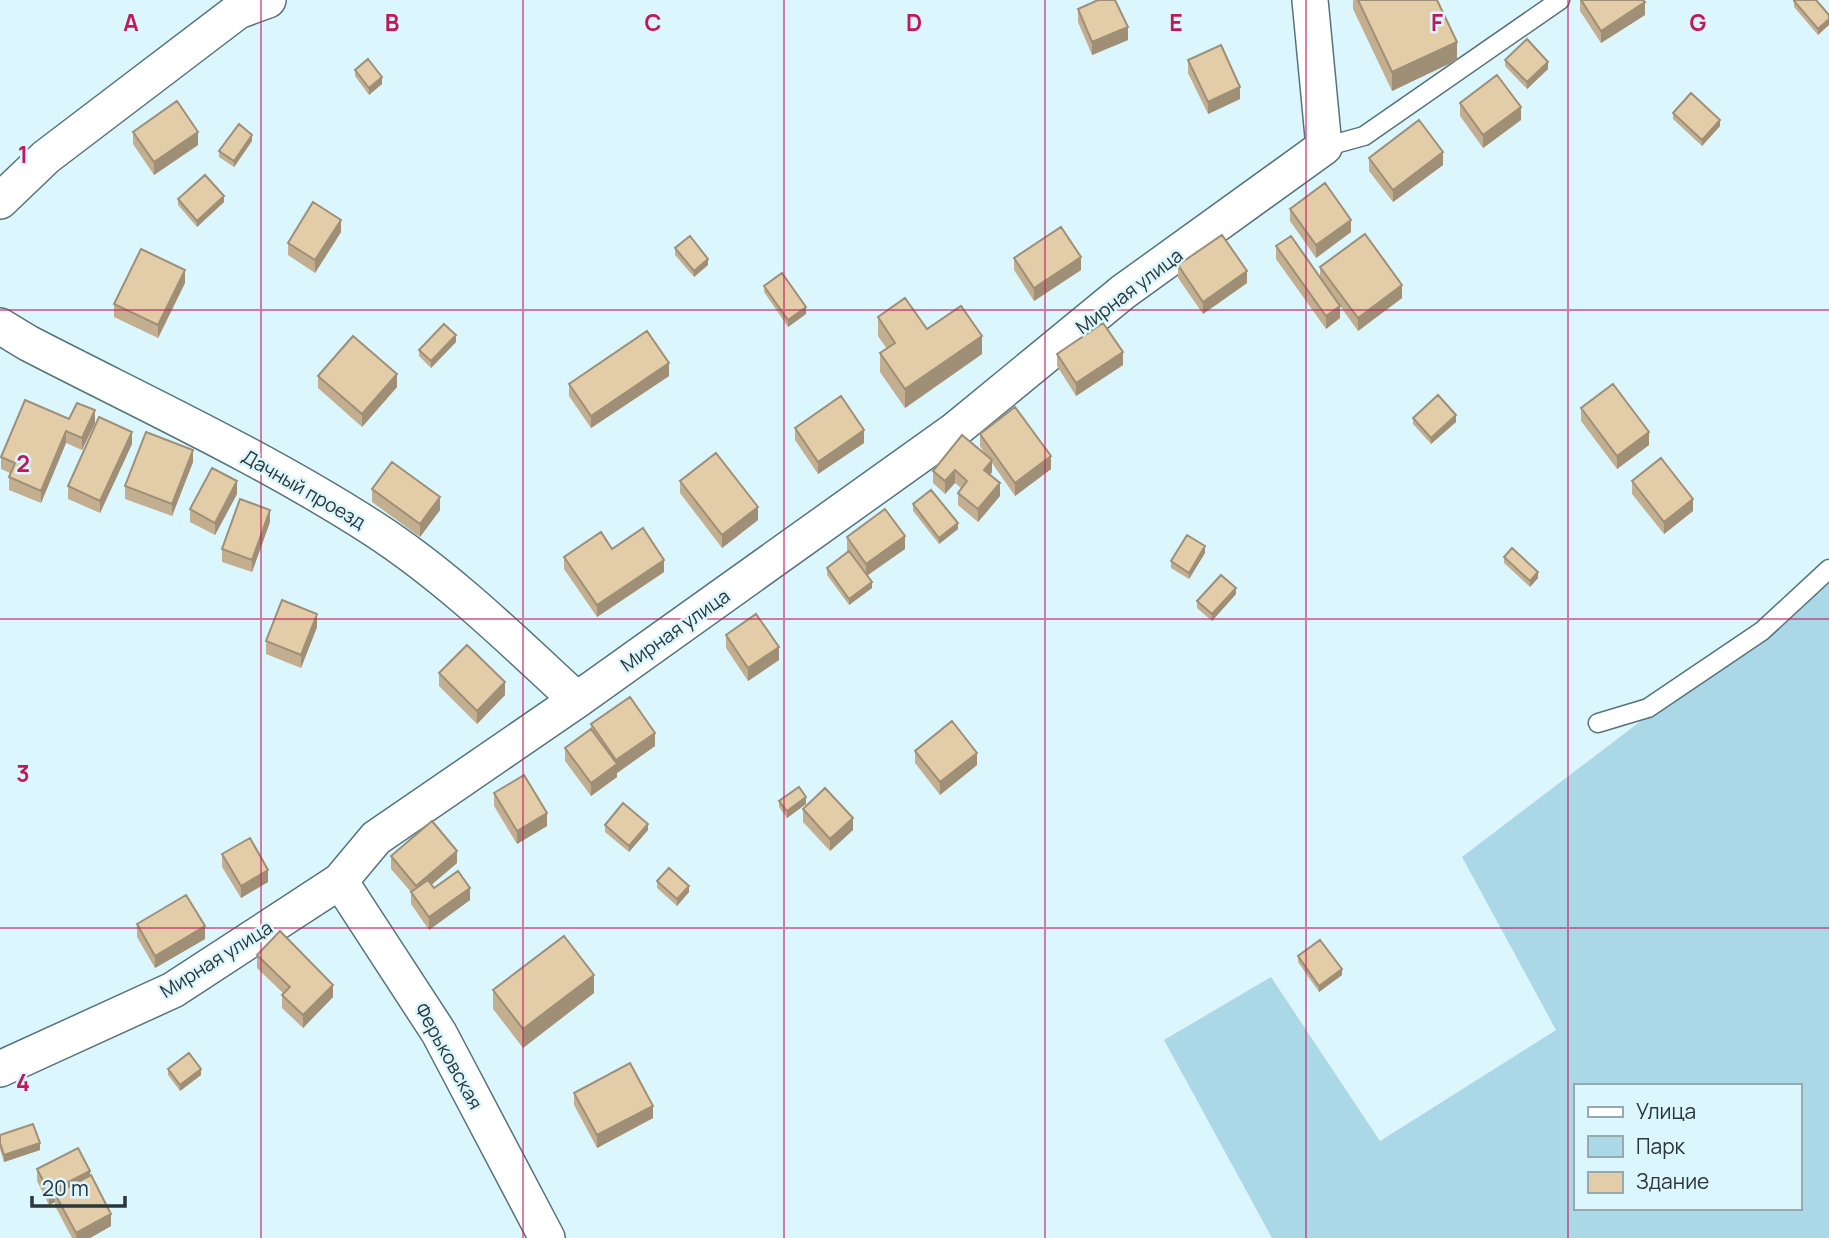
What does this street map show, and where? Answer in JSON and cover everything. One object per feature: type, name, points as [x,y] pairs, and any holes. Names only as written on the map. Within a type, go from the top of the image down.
[{"type":"street","points":[[0,201],[46,158],[239,12],[268,0]]},
{"type":"street","points":[[1310,0],[1324,147]]},
{"type":"street","name":"Мирная улица","points":[[0,1069],[173,990],[340,881],[376,838],[576,700],[955,430],[1124,292],[1324,147]]},
{"type":"street","name":"Дачный проезд","points":[[0,326],[27,343],[288,478],[375,530],[461,593],[576,700]]},
{"type":"street","name":"Ферьковская","points":[[340,881],[439,1033],[547,1238]]},
{"type":"lane","points":[[1324,147],[1364,136],[1560,0]]},
{"type":"lane","points":[[1598,723],[1648,708],[1762,631],[1829,569]]},
{"type":"green space","points":[[1829,578],[1829,1238],[1272,1238],[1164,1040],[1271,977],[1380,1141],[1556,1030],[1462,857]]},
{"type":"building","points":[[1098,0],[1115,0],[1128,27],[1092,42],[1078,9]]},
{"type":"building","points":[[1358,0],[1437,0],[1457,42],[1392,72]]},
{"type":"building","points":[[1581,0],[1643,0],[1645,2],[1601,31]]},
{"type":"building","points":[[1794,0],[1816,0],[1829,15],[1829,19],[1818,29]]},
{"type":"building","points":[[1527,39],[1548,62],[1527,82],[1505,60]]},
{"type":"building","points":[[1221,45],[1240,87],[1208,102],[1188,60]]},
{"type":"building","points":[[368,59],[382,77],[369,88],[355,70]]},
{"type":"building","points":[[1497,75],[1521,107],[1483,135],[1460,103]]},
{"type":"building","points":[[1691,93],[1720,120],[1702,140],[1673,113]]},
{"type":"building","points":[[177,101],[198,132],[154,162],[133,132]]},
{"type":"building","points":[[1419,120],[1443,152],[1393,190],[1369,158]]},
{"type":"building","points":[[239,124],[252,135],[234,161],[219,151]]},
{"type":"building","points":[[205,175],[224,196],[197,221],[178,199]]},
{"type":"building","points":[[1325,183],[1351,220],[1316,245],[1290,209]]},
{"type":"building","points":[[313,202],[341,220],[315,260],[288,243]]},
{"type":"building","points":[[1061,227],[1081,257],[1034,288],[1014,258]]},
{"type":"building","points":[[1365,234],[1402,285],[1358,318],[1320,267]]},
{"type":"building","points":[[1222,235],[1247,271],[1203,302],[1178,265]]},
{"type":"building","points":[[690,236],[708,259],[694,271],[675,248]]},
{"type":"building","points":[[1291,236],[1340,306],[1326,316],[1276,246]]},
{"type":"building","points":[[141,249],[185,270],[158,325],[114,304]]},
{"type":"building","points":[[782,273],[806,307],[788,320],[764,286]]},
{"type":"building","points":[[905,298],[927,329],[961,306],[982,336],[905,389],[880,353],[895,343],[878,317]]},
{"type":"building","points":[[1103,323],[1123,352],[1076,383],[1057,354]]},
{"type":"building","points":[[444,324],[456,335],[431,361],[419,350]]},
{"type":"building","points":[[647,331],[669,363],[591,416],[569,384]]},
{"type":"building","points":[[353,336],[397,374],[362,414],[318,376]]},
{"type":"building","points":[[1613,384],[1649,432],[1617,456],[1581,408]]},
{"type":"building","points":[[1438,395],[1456,415],[1431,438],[1413,418]]},
{"type":"building","points":[[841,396],[864,430],[818,462],[795,428]]},
{"type":"building","points":[[25,400],[69,419],[77,403],[95,410],[82,438],[66,431],[41,491],[9,477],[15,463],[1,457]]},
{"type":"building","points":[[1015,407],[1051,456],[1015,483],[980,434]]},
{"type":"building","points":[[99,417],[132,432],[100,501],[68,486]]},
{"type":"building","points":[[146,432],[193,450],[172,504],[125,486]]},
{"type":"building","points":[[962,435],[992,460],[984,470],[1000,483],[978,509],[958,493],[967,481],[955,470],[945,481],[933,471]]},
{"type":"building","points":[[716,453],[758,507],[722,535],[680,481]]},
{"type":"building","points":[[1661,458],[1693,499],[1664,522],[1632,481]]},
{"type":"building","points":[[392,462],[440,497],[420,524],[372,489]]},
{"type":"building","points":[[212,468],[237,481],[215,523],[190,509]]},
{"type":"building","points":[[931,490],[958,523],[939,538],[913,504]]},
{"type":"building","points":[[240,499],[270,510],[252,560],[222,549]]},
{"type":"building","points":[[885,509],[905,536],[866,564],[847,537]]},
{"type":"building","points":[[643,528],[664,560],[597,605],[564,557],[601,532],[612,549]]},
{"type":"building","points":[[1187,535],[1205,546],[1189,573],[1171,561]]},
{"type":"building","points":[[1512,548],[1538,572],[1530,581],[1504,557]]},
{"type":"building","points":[[849,551],[872,582],[849,599],[827,568]]},
{"type":"building","points":[[1221,575],[1236,588],[1212,614],[1197,601]]},
{"type":"building","points":[[282,600],[317,614],[301,655],[266,641]]},
{"type":"building","points":[[756,614],[779,647],[748,668],[726,635]]},
{"type":"building","points":[[467,645],[505,682],[477,711],[439,673]]},
{"type":"building","points":[[630,697],[655,733],[616,760],[591,724]]},
{"type":"building","points":[[952,721],[977,753],[940,782],[915,751]]},
{"type":"building","points":[[591,729],[617,764],[591,783],[565,748]]},
{"type":"building","points":[[524,775],[547,813],[517,831],[494,793]]},
{"type":"building","points":[[799,787],[806,797],[787,811],[779,801]]},
{"type":"building","points":[[825,788],[853,818],[830,839],[803,809]]},
{"type":"building","points":[[623,803],[648,824],[629,846],[605,825]]},
{"type":"building","points":[[432,821],[457,851],[416,886],[391,856]]},
{"type":"building","points":[[250,838],[268,870],[241,886],[222,854]]},
{"type":"building","points":[[669,868],[689,886],[677,899],[657,881]]},
{"type":"building","points":[[458,871],[470,888],[429,917],[411,892],[428,880],[434,888]]},
{"type":"building","points":[[186,895],[205,926],[155,956],[137,924]]},
{"type":"building","points":[[280,931],[333,985],[303,1015],[282,995],[290,987],[257,955]]},
{"type":"building","points":[[564,936],[594,975],[523,1029],[493,990]]},
{"type":"building","points":[[1320,940],[1342,969],[1319,986],[1298,956]]},
{"type":"building","points":[[189,1053],[201,1069],[180,1085],[168,1069]]},
{"type":"building","points":[[630,1063],[653,1106],[597,1135],[574,1093]]},
{"type":"building","points":[[33,1124],[40,1143],[4,1155],[0,1135]]},
{"type":"building","points":[[78,1148],[90,1171],[49,1192],[37,1169]]},
{"type":"building","points":[[91,1175],[111,1214],[76,1233],[55,1194]]}]
